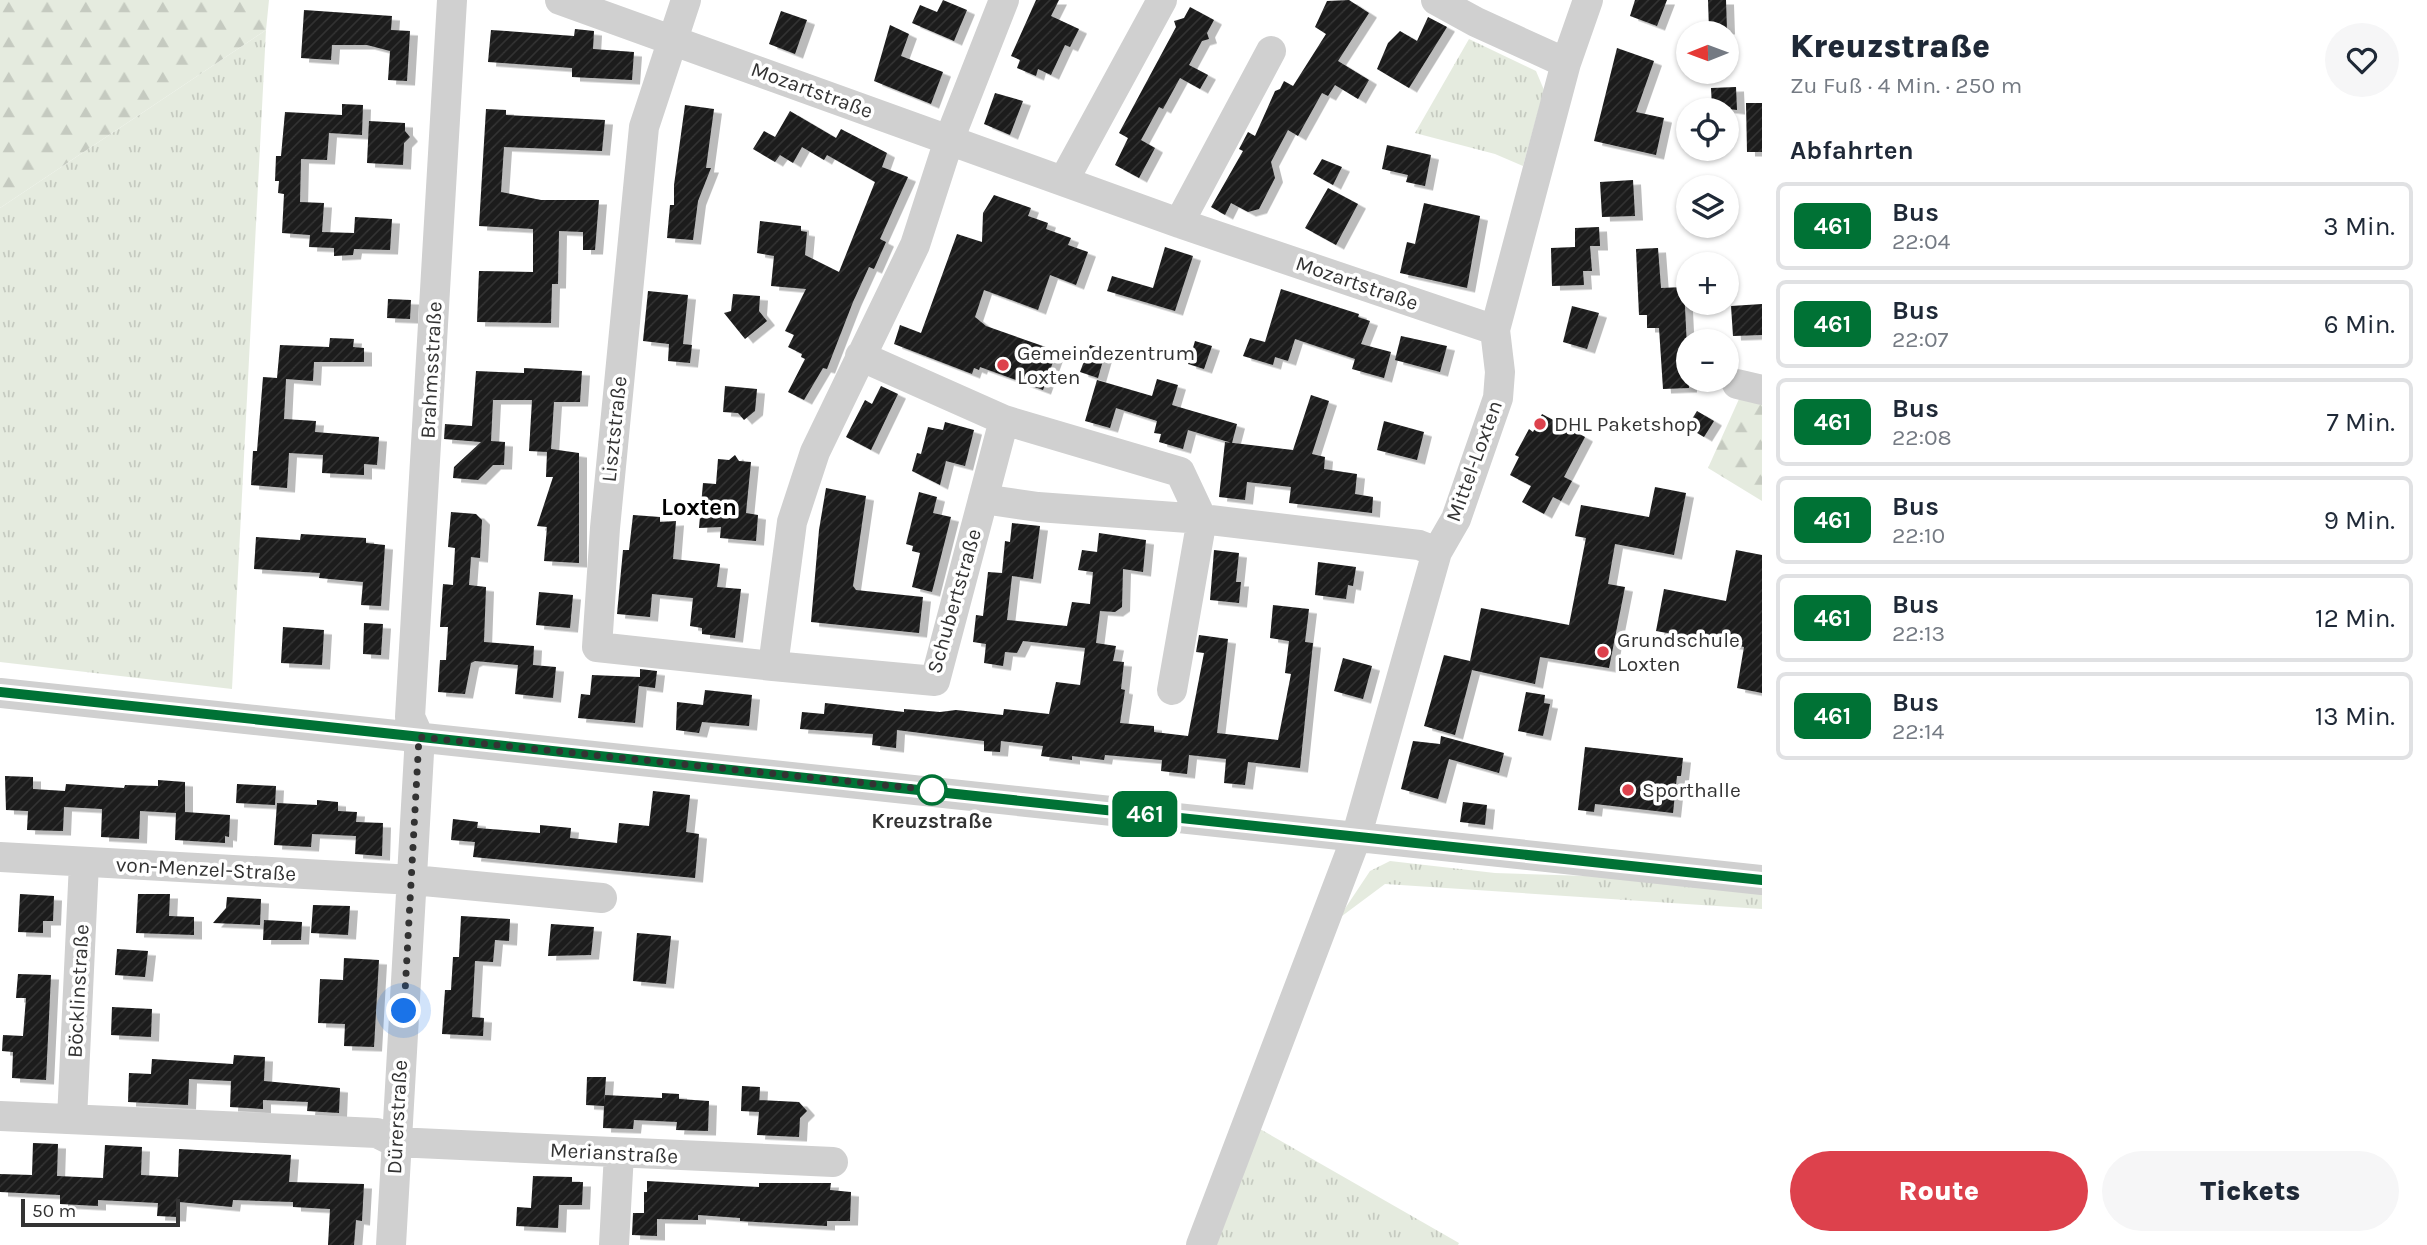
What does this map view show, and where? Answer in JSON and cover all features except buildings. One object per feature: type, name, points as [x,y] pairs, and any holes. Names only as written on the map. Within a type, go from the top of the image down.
[{"type":"street","name":"Brahmsstraße","points":[[419,737],[410,717],[452,0]]},
{"type":"street","name":"Mozartstraße","points":[[560,0],[672,38],[1179,223],[1495,330]]},
{"type":"street","points":[[672,38],[686,0]]},
{"type":"street","points":[[773,666],[792,522],[815,452],[915,245],[949,140],[1004,0]]},
{"type":"street","points":[[1064,180],[1162,0]]},
{"type":"street","points":[[1436,0],[1476,22],[1566,63]]},
{"type":"street","name":"Mittel-Loxten","points":[[1356,838],[1437,552],[1456,519],[1498,398],[1500,372],[1495,330],[1566,63],[1588,0]]},
{"type":"street","name":"Lisztstraße","points":[[672,38],[644,127],[604,528],[597,647],[773,666]]},
{"type":"street","points":[[1179,223],[1271,51]]},
{"type":"street","points":[[860,356],[1004,420],[1180,472],[1202,519],[1172,690]]},
{"type":"street","name":"Schubertstraße","points":[[773,666],[934,681],[1004,420]]},
{"type":"street","points":[[984,499],[1038,507],[1202,519],[1419,545],[1437,552]]},
{"type":"street","points":[[0,692],[1762,880]]},
{"type":"street","name":"Dürerstraße","points":[[391,1245],[419,737]]},
{"type":"street","points":[[1200,1245],[1356,838]]},
{"type":"street","name":"von-Menzel-Straße","points":[[0,857],[413,880],[602,898]]},
{"type":"street","name":"Böcklinstraße","points":[[72,1119],[84,863]]},
{"type":"street","points":[[0,1116],[377,1133],[395,1142]]},
{"type":"street","name":"Merianstraße","points":[[395,1142],[833,1162]]},
{"type":"street","points":[[614,1245],[619,1153]]},
{"type":"green space","points":[[0,0],[269,0],[266,30],[0,208]]},
{"type":"green space","points":[[266,30],[232,689],[0,662],[0,208]]},
{"type":"green space","points":[[1469,39],[1536,71],[1544,90],[1523,166],[1495,154],[1415,133]]},
{"type":"green space","points":[[1739,399],[1762,401],[1762,501],[1708,468]]},
{"type":"green space","points":[[1390,861],[1495,873],[1620,877],[1762,893],[1762,909],[1385,884],[1338,919],[1370,871]]},
{"type":"green space","points":[[1260,1129],[1459,1243],[1458,1245],[1215,1245]]},
{"type":"bus line","name":"461","points":[[0,692],[933,790],[1456,850],[1762,880]]},
{"type":"place","name":"Gemeindezentrum Loxten","points":[[1003,365]]},
{"type":"place","name":"DHL Paketshop","points":[[1540,424]]},
{"type":"place","name":"Grundschule Loxten","points":[[1603,652]]},
{"type":"place","name":"Kreuzstraße","points":[[932,790]]},
{"type":"place","name":"Sporthalle","points":[[1628,790]]},
{"type":"district","name":"Loxten","points":[[699,507]]},
{"type":"route","points":[[404,1011],[419,737],[932,790]]}]
